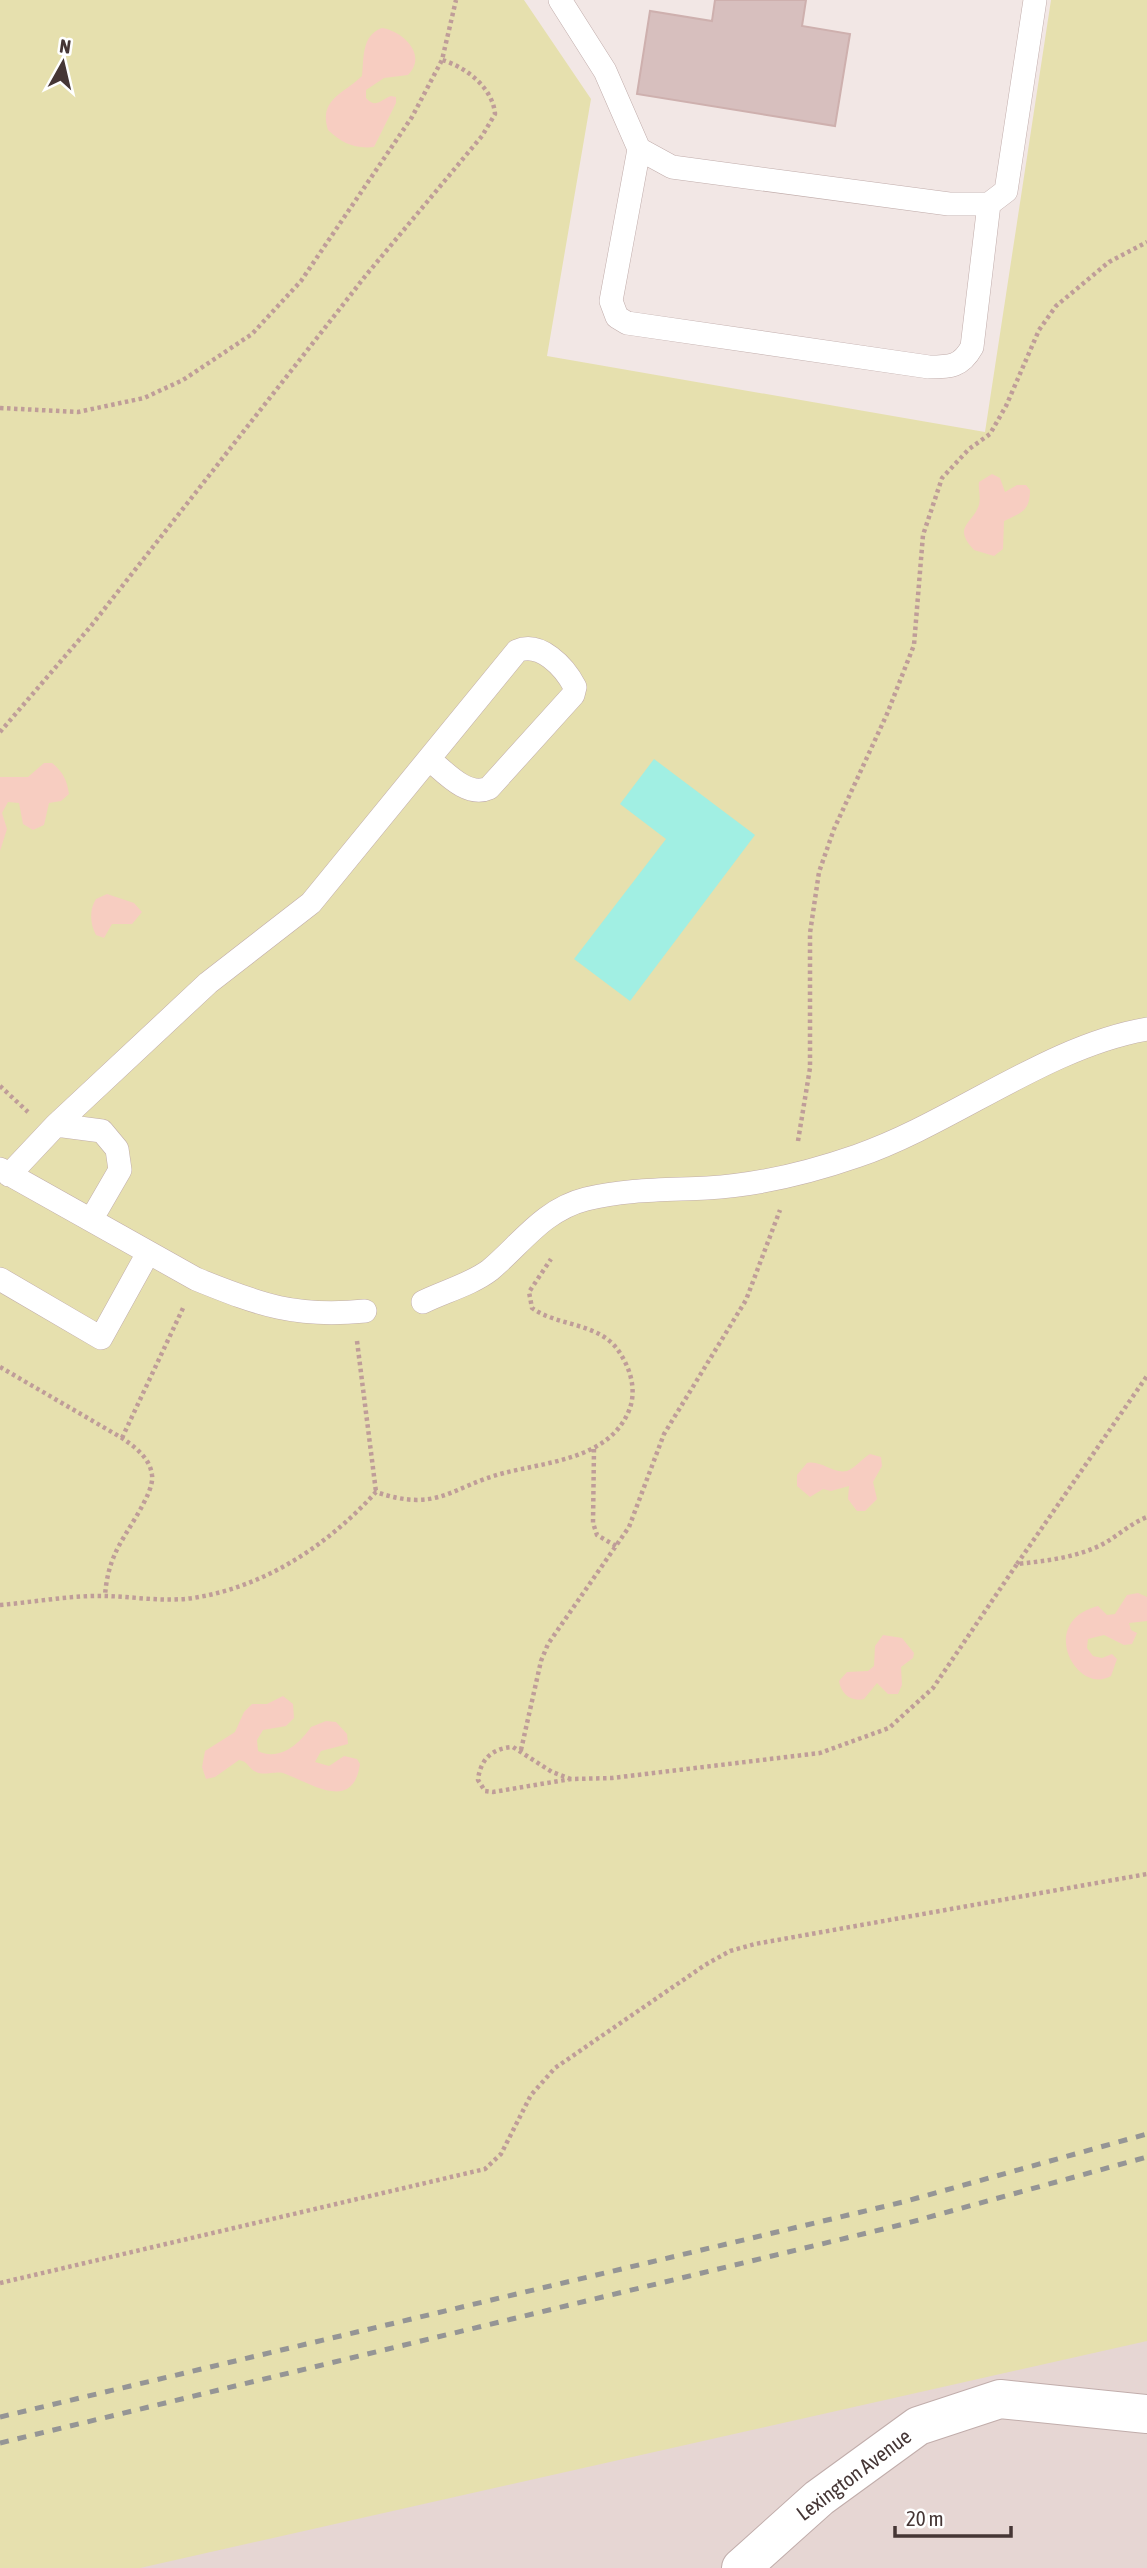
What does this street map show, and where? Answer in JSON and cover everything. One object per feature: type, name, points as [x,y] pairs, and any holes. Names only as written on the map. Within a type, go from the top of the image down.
[{"type":"street","name":"Lexington Avenue","points":[[740,2568],[819,2498],[918,2426],[1000,2399],[1147,2414]]},
{"type":"lane","points":[[560,0],[605,71],[639,149],[611,301],[617,317],[627,323],[929,367],[951,367],[964,361],[972,347],[989,204]]},
{"type":"lane","points":[[639,149],[671,167],[948,204],[989,204],[1006,191],[1035,0]]},
{"type":"lane","points":[[360,1312],[329,1315],[296,1313],[261,1304],[197,1279],[5,1172],[208,982],[311,903],[517,651],[538,648],[570,677],[575,687],[573,695],[489,788],[481,792],[469,791],[429,759]]},
{"type":"lane","points":[[423,1301],[488,1271],[517,1241],[563,1206],[587,1198],[635,1190],[710,1188],[786,1178],[859,1156],[1071,1053],[1120,1034],[1147,1029]]},
{"type":"lane","points":[[56,1125],[102,1131],[117,1149],[120,1170],[91,1220]]},
{"type":"lane","points":[[0,1279],[101,1338],[148,1253]]},
{"type":"path","points":[[0,408],[78,412],[144,398],[183,380],[252,334],[309,270],[412,117],[442,60],[456,0]]},
{"type":"path","points":[[0,732],[91,626],[351,294],[482,136],[495,114],[489,94],[466,72],[442,60]]},
{"type":"path","points":[[521,1750],[541,1661],[548,1644],[629,1527],[664,1434],[746,1300],[777,1226],[786,1178],[796,1147],[810,1068],[810,933],[820,872],[834,828],[887,714],[914,645],[923,536],[942,478],[969,449],[990,434],[1006,406],[1040,330],[1056,306],[1109,262],[1147,242]]},
{"type":"path","points":[[376,1492],[408,1500],[439,1499],[499,1474],[594,1449],[620,1430],[633,1401],[633,1381],[619,1351],[597,1334],[575,1323],[547,1319],[532,1308],[529,1292],[565,1242],[563,1206]]},
{"type":"path","points":[[122,1438],[197,1279]]},
{"type":"path","points":[[0,1605],[105,1596],[192,1598],[233,1588],[280,1570],[351,1519],[376,1492],[360,1312]]},
{"type":"path","points":[[0,1367],[139,1450],[153,1477],[149,1492],[115,1554],[105,1596]]},
{"type":"path","points":[[571,1779],[552,1772],[521,1750],[505,1747],[492,1753],[479,1771],[479,1786],[493,1792],[571,1779],[612,1778],[820,1753],[889,1728],[933,1688],[1147,1376]]},
{"type":"path","points":[[594,1449],[593,1523],[597,1535],[615,1546]]},
{"type":"path","points":[[1017,1564],[1061,1559],[1101,1545],[1129,1524],[1147,1517]]},
{"type":"path","points":[[0,2283],[485,2169],[501,2154],[531,2095],[555,2068],[705,1965],[730,1951],[755,1944],[1147,1874]]},
{"type":"shaded area","points":[[0,0],[524,0],[591,99],[547,356],[985,432],[1051,0],[1147,0],[1147,2341],[140,2568],[0,2568]]},
{"type":"shaded area","points":[[1147,2192],[1147,2568],[0,2568]]},
{"type":"sand","points":[[382,28],[405,39],[414,52],[415,60],[408,75],[384,78],[366,90],[366,98],[373,103],[391,96],[396,97],[396,103],[374,147],[354,146],[343,142],[328,130],[327,111],[335,98],[362,76],[367,42],[375,31]]},
{"type":"sand","points":[[992,474],[1000,478],[1005,492],[1017,485],[1026,485],[1030,490],[1026,507],[1004,521],[1003,549],[994,556],[974,550],[964,530],[979,505],[979,482]]},
{"type":"sand","points":[[44,763],[52,763],[59,770],[66,780],[69,794],[61,801],[49,803],[44,825],[33,830],[23,824],[19,803],[8,802],[2,813],[7,829],[0,851],[0,777],[28,777]]},
{"type":"sand","points":[[107,894],[134,903],[142,912],[132,924],[112,924],[104,938],[96,935],[91,912],[96,899]]},
{"type":"sand","points":[[870,1454],[881,1457],[882,1466],[873,1482],[877,1499],[865,1511],[857,1511],[848,1499],[849,1486],[831,1491],[823,1489],[810,1497],[797,1486],[797,1475],[807,1463],[847,1471]]},
{"type":"sand","points":[[1138,1593],[1147,1597],[1147,1621],[1129,1623],[1131,1630],[1137,1633],[1132,1644],[1124,1645],[1104,1635],[1088,1639],[1087,1648],[1093,1656],[1102,1658],[1112,1654],[1117,1659],[1111,1676],[1098,1679],[1086,1676],[1068,1654],[1066,1640],[1069,1626],[1079,1614],[1098,1606],[1107,1615],[1115,1614],[1127,1595]]},
{"type":"sand","points":[[883,1635],[902,1638],[914,1653],[913,1658],[901,1667],[902,1685],[898,1694],[888,1694],[877,1683],[864,1699],[847,1696],[839,1681],[847,1672],[868,1671],[874,1666],[875,1646]]},
{"type":"sand","points":[[283,1696],[293,1704],[294,1718],[286,1726],[263,1730],[257,1740],[258,1751],[266,1754],[282,1752],[295,1745],[311,1727],[326,1721],[336,1722],[347,1734],[348,1744],[321,1751],[315,1762],[329,1766],[344,1756],[357,1759],[360,1764],[356,1779],[349,1788],[329,1791],[283,1773],[259,1773],[239,1760],[215,1777],[206,1779],[202,1767],[205,1751],[235,1732],[244,1712],[252,1704],[267,1704]]},
{"type":"water","points":[[654,759],[755,835],[630,1001],[574,959],[666,839],[620,804]]},
{"type":"building","points":[[715,0],[806,0],[802,26],[850,34],[835,126],[637,94],[650,11],[712,21]]},
{"type":"railway","points":[[0,2417],[903,2202],[1147,2134]]},
{"type":"railway","points":[[0,2443],[904,2224],[1147,2157]]}]
